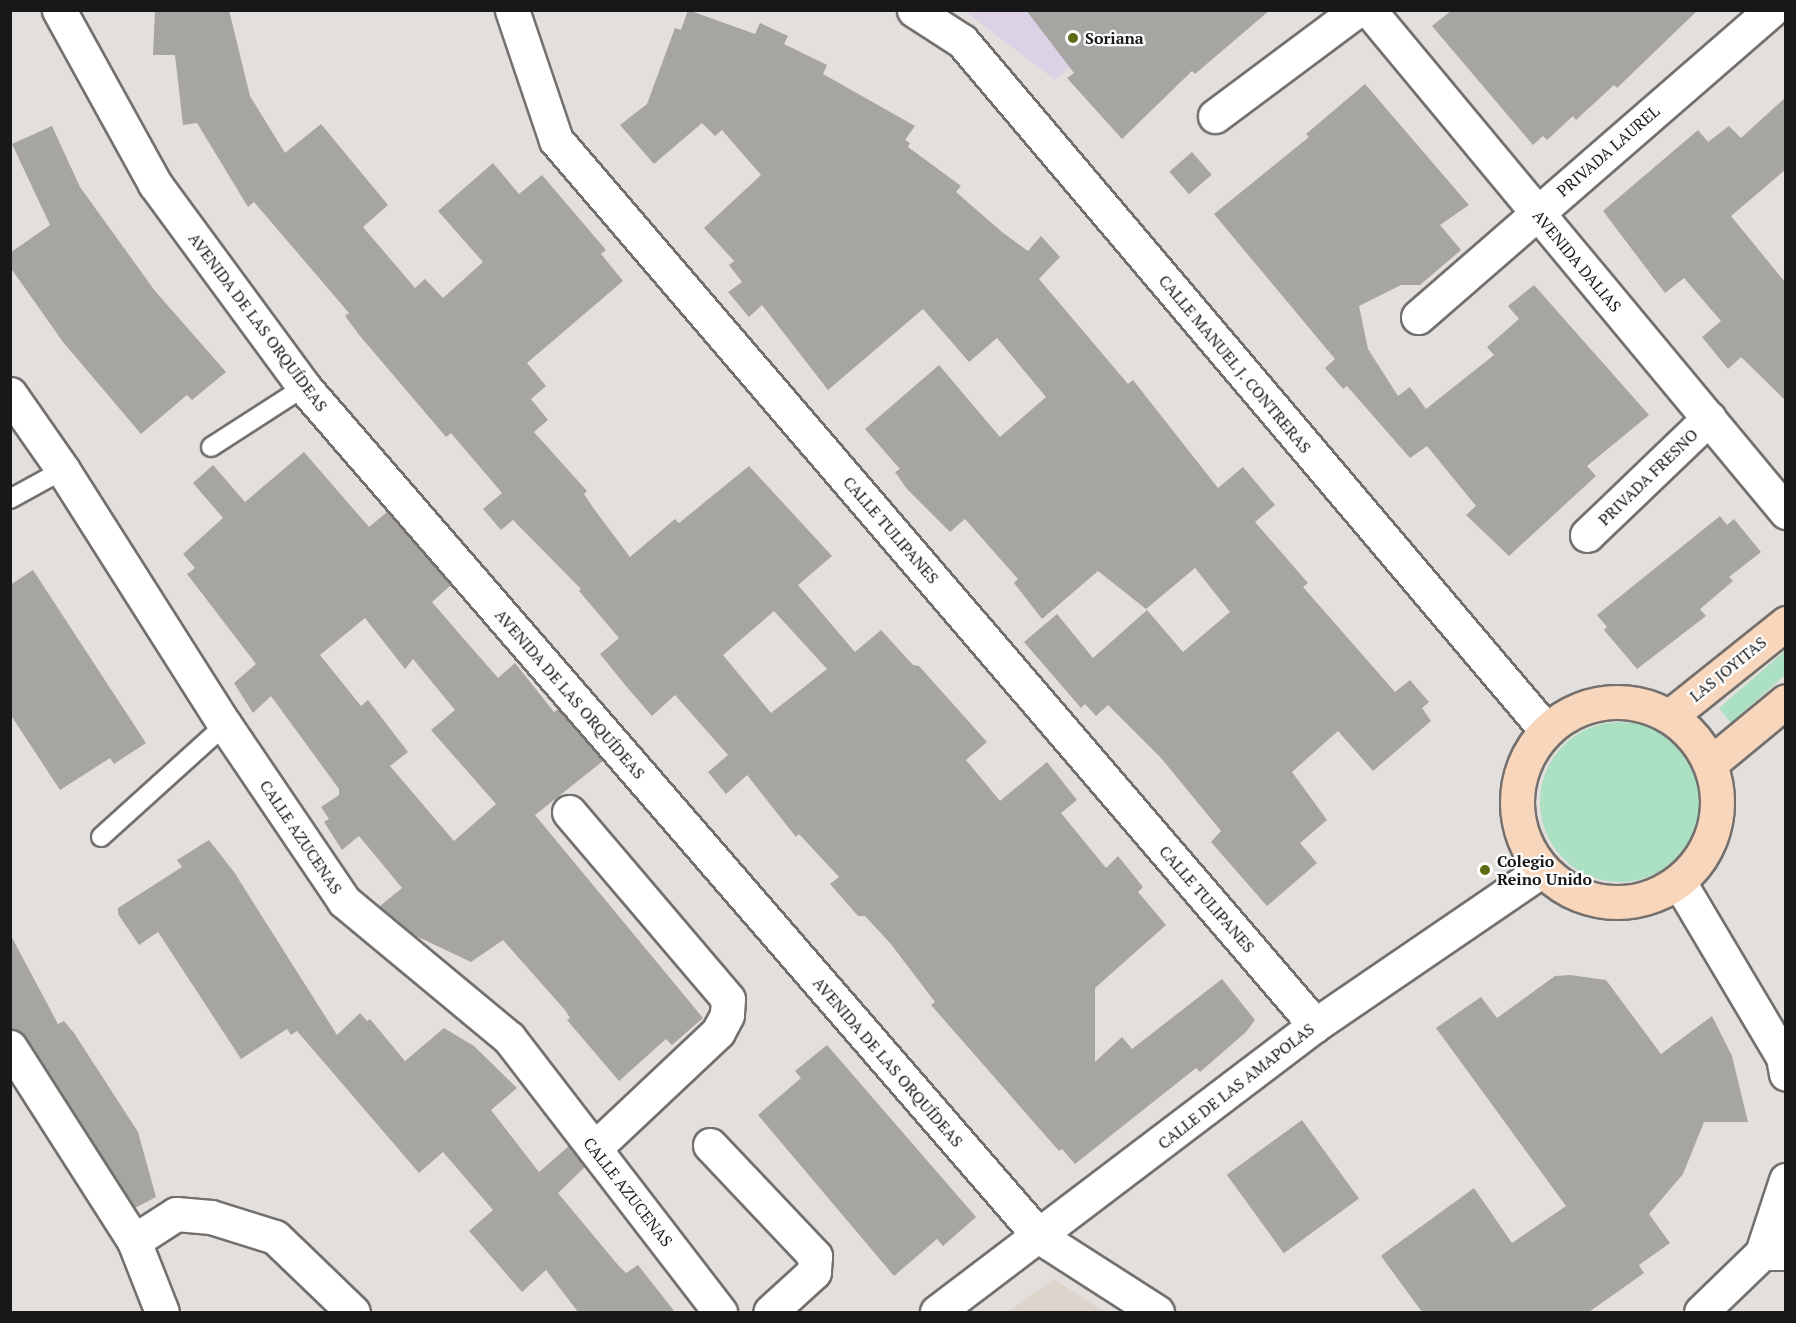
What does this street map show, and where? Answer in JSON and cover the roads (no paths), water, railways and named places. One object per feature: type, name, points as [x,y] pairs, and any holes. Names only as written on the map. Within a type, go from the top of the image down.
[{"type":"main road","name":"LAS JOYITAS","points":[[1670,716],[1785,622]]},
{"type":"main road","points":[[1605,701],[1639,703],[1670,716],[1694,736],[1711,763],[1719,807],[1707,849],[1679,882],[1646,899],[1608,903],[1572,893],[1542,870],[1522,837],[1515,800],[1524,762],[1546,730],[1573,711],[1605,701]]},
{"type":"main road","points":[[1711,763],[1785,701]]},
{"type":"street","name":"AVENIDA DE LAS ORQUÍDEAS","points":[[59,10],[155,184],[304,387],[1040,1237],[1156,1312]]},
{"type":"street","name":"CALLE TULIPANES","points":[[512,10],[556,140],[1315,1025]]},
{"type":"street","name":"CALLE MANUEL J. CONTRERAS","points":[[914,10],[962,41],[1546,730]]},
{"type":"street","points":[[1215,116],[1357,10]]},
{"type":"street","name":"AVENIDA DALIAS","points":[[1369,10],[1785,512]]},
{"type":"street","name":"PRIVADA LAUREL","points":[[1418,316],[1771,10]]},
{"type":"street","name":"CALLE AZUCENAS","points":[[10,394],[63,470],[225,725],[344,900],[509,1038],[720,1312]]},
{"type":"street","name":"PRIVADA FRESNO","points":[[1587,535],[1709,418]]},
{"type":"street","points":[[569,812],[728,999],[727,1015],[718,1032],[594,1149]]},
{"type":"street","name":"CALLE DE LAS AMAPOLAS","points":[[937,1312],[1040,1237],[1315,1025],[1542,870]]},
{"type":"street","points":[[1679,882],[1783,1057],[1785,1074]]},
{"type":"street","points":[[10,1047],[134,1241],[162,1312]]},
{"type":"street","points":[[710,1145],[815,1256],[814,1272],[770,1312]]},
{"type":"street","points":[[1701,1312],[1774,1253],[1785,1180]]},
{"type":"street","points":[[134,1241],[176,1214],[212,1217],[275,1237],[353,1312]]},
{"type":"lane","points":[[211,447],[304,387]]},
{"type":"lane","points":[[10,499],[63,470]]},
{"type":"lane","points":[[101,837],[225,725]]},
{"type":"place","name":"Soriana","points":[[1073,38]]},
{"type":"place","name":"Colegio Reino Unido","points":[[1485,870]]}]
